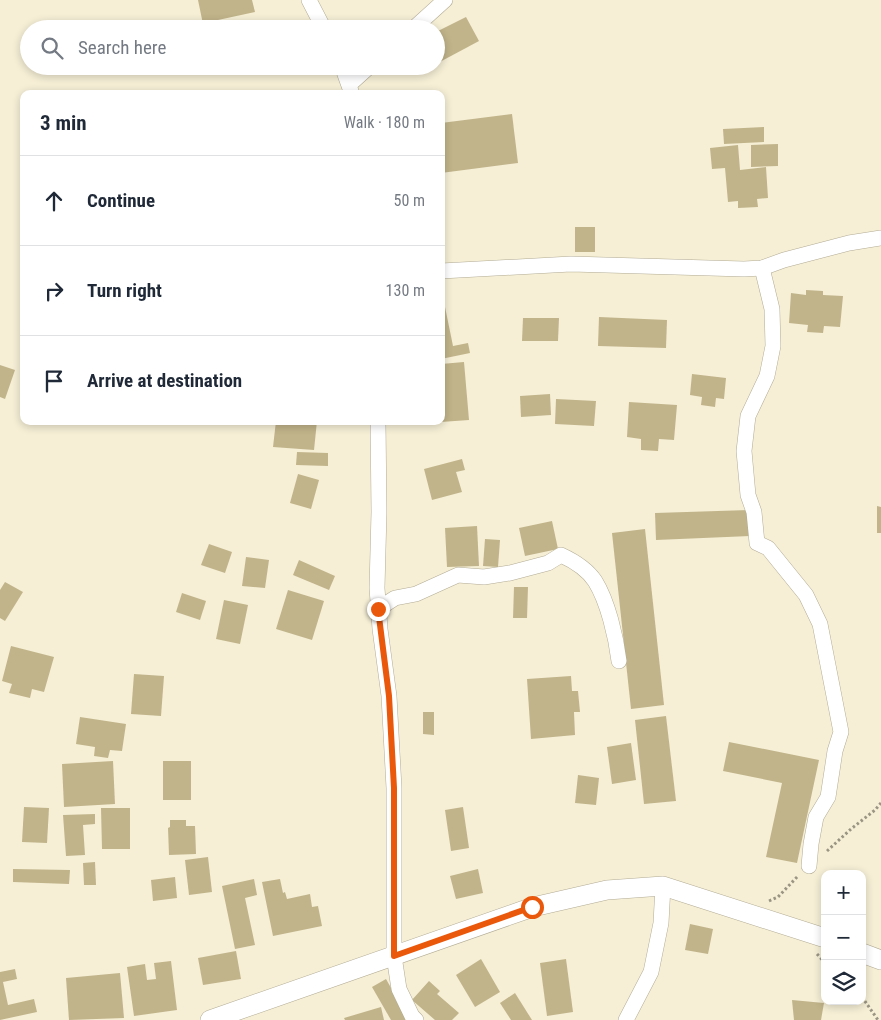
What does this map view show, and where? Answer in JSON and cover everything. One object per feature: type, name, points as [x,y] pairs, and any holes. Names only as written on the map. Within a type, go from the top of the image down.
[{"type":"street","points":[[309,0],[319,20]]},
{"type":"street","points":[[422,20],[445,0]]},
{"type":"street","points":[[346,75],[351,89],[363,75]]},
{"type":"street","points":[[445,270],[571,264],[762,268],[849,243],[881,238]]},
{"type":"street","points":[[762,268],[772,309],[773,346],[766,376],[748,416],[744,451],[748,495],[754,512],[757,543],[768,548],[806,596],[820,624],[841,732],[835,751],[828,797],[816,817],[809,866]]},
{"type":"street","points":[[378,425],[377,588],[389,696],[394,788],[394,956],[399,988],[412,1016],[416,1020]]},
{"type":"street","points":[[378,609],[395,598],[416,594],[458,575],[484,577],[510,573],[548,563],[561,555],[584,569],[595,581],[614,634],[619,661]]},
{"type":"street","points":[[626,1020],[651,972],[661,923],[663,886]]},
{"type":"street","points":[[210,1020],[532,907],[606,890],[663,886],[821,937]]},
{"type":"street","points":[[866,954],[881,960]]},
{"type":"path","points":[[866,1003],[878,1020]]},
{"type":"building","points":[[198,0],[252,0],[255,12],[218,20],[202,20]]},
{"type":"building","points":[[466,17],[479,41],[445,59],[445,28]]},
{"type":"building","points":[[512,114],[518,163],[445,172],[445,122]]},
{"type":"building","points":[[764,127],[764,142],[724,144],[723,129]]},
{"type":"building","points":[[778,144],[778,166],[751,167],[751,145]]},
{"type":"building","points":[[738,145],[740,170],[766,167],[768,198],[757,199],[758,207],[738,208],[738,201],[728,202],[725,168],[712,169],[710,148]]},
{"type":"building","points":[[575,227],[595,227],[595,252],[575,252]]},
{"type":"building","points":[[806,290],[823,291],[823,295],[843,296],[840,327],[824,326],[823,333],[807,332],[808,325],[789,323],[791,293],[806,295]]},
{"type":"building","points":[[445,307],[453,346],[468,343],[470,353],[445,358]]},
{"type":"building","points":[[599,317],[667,320],[666,348],[598,346]]},
{"type":"building","points":[[523,318],[559,318],[558,341],[522,341]]},
{"type":"building","points":[[464,362],[469,420],[445,422],[445,364]]},
{"type":"building","points":[[0,365],[15,370],[5,399],[0,397]]},
{"type":"building","points":[[692,374],[726,378],[724,399],[716,398],[715,407],[701,405],[702,397],[690,395]]},
{"type":"building","points":[[550,394],[551,415],[521,417],[520,396]]},
{"type":"building","points":[[556,399],[596,401],[594,426],[555,424]]},
{"type":"building","points":[[629,402],[677,405],[674,440],[659,439],[658,451],[641,450],[641,439],[627,437]]},
{"type":"building","points":[[276,425],[317,425],[314,450],[273,447]]},
{"type":"building","points":[[297,452],[328,453],[328,466],[296,465]]},
{"type":"building","points":[[462,459],[465,470],[456,472],[462,492],[432,500],[424,469]]},
{"type":"building","points":[[298,474],[319,480],[311,509],[290,503]]},
{"type":"building","points":[[877,506],[881,507],[881,533],[877,533]]},
{"type":"building","points":[[749,510],[750,536],[656,540],[655,513]]},
{"type":"building","points":[[552,521],[558,549],[525,556],[519,528]]},
{"type":"building","points":[[477,526],[479,566],[447,567],[445,528]]},
{"type":"building","points":[[645,529],[664,705],[631,709],[612,533]]},
{"type":"building","points":[[485,539],[500,540],[498,567],[483,566]]},
{"type":"building","points":[[209,544],[232,552],[225,573],[201,565]]},
{"type":"building","points":[[246,557],[269,560],[265,588],[242,586]]},
{"type":"building","points":[[299,560],[335,576],[329,590],[293,575]]},
{"type":"building","points":[[5,582],[23,592],[5,621],[0,618],[0,590]]},
{"type":"building","points":[[514,587],[528,587],[527,618],[513,618]]},
{"type":"building","points":[[288,590],[324,601],[312,640],[276,629]]},
{"type":"building","points":[[182,593],[206,601],[200,620],[176,612]]},
{"type":"building","points":[[224,600],[248,605],[240,644],[216,639]]},
{"type":"building","points":[[11,646],[54,657],[44,692],[32,689],[30,698],[9,693],[12,684],[2,681]]},
{"type":"building","points":[[134,674],[164,676],[161,716],[131,714]]},
{"type":"building","points":[[571,676],[572,691],[578,691],[580,712],[574,712],[575,735],[531,739],[527,679]]},
{"type":"building","points":[[423,712],[434,712],[434,735],[423,734]]},
{"type":"building","points":[[666,716],[676,801],[644,804],[635,720]]},
{"type":"building","points":[[80,717],[126,724],[122,751],[110,750],[108,758],[94,756],[95,747],[76,744]]},
{"type":"building","points":[[729,742],[819,760],[797,863],[766,857],[782,783],[723,771]]},
{"type":"building","points":[[631,743],[636,780],[612,784],[607,747]]},
{"type":"building","points":[[113,761],[115,804],[64,807],[62,764]]},
{"type":"building","points":[[163,761],[191,761],[191,800],[163,800]]},
{"type":"building","points":[[578,775],[599,778],[596,805],[575,803]]},
{"type":"building","points":[[24,807],[49,808],[47,843],[22,842]]},
{"type":"building","points":[[463,807],[469,848],[451,851],[445,810]]},
{"type":"building","points":[[101,808],[130,808],[130,849],[102,849]]},
{"type":"building","points":[[95,814],[95,824],[83,825],[85,855],[66,856],[63,815]]},
{"type":"building","points":[[170,820],[186,820],[186,826],[195,826],[196,854],[169,855],[168,828],[170,827]]},
{"type":"building","points":[[208,857],[212,892],[189,895],[185,860]]},
{"type":"building","points":[[95,862],[96,885],[84,885],[83,863]]},
{"type":"building","points":[[13,869],[70,870],[69,884],[13,882]]},
{"type":"building","points":[[478,869],[483,893],[456,899],[450,876]]},
{"type":"building","points":[[175,877],[177,898],[153,901],[151,880]]},
{"type":"building","points":[[254,879],[257,895],[245,898],[255,945],[235,949],[222,886]]},
{"type":"building","points":[[280,879],[283,893],[285,892],[287,899],[310,894],[312,907],[318,906],[322,926],[273,936],[262,882]]},
{"type":"building","points":[[690,924],[713,929],[708,954],[685,950]]},
{"type":"building","points":[[236,951],[241,979],[203,985],[198,958]]},
{"type":"building","points":[[481,959],[500,992],[475,1007],[456,975]]},
{"type":"building","points":[[566,959],[573,1012],[547,1016],[540,963]]},
{"type":"building","points":[[171,961],[177,1010],[134,1016],[127,967],[145,964],[147,980],[156,979],[154,963]]},
{"type":"building","points":[[15,969],[17,979],[3,982],[8,1005],[34,999],[37,1012],[0,1020],[0,972]]},
{"type":"building","points":[[120,973],[124,1018],[69,1020],[66,978]]},
{"type":"building","points":[[386,979],[409,1020],[391,1020],[372,987]]},
{"type":"building","points":[[429,981],[440,991],[437,994],[459,1013],[452,1020],[435,1020],[412,1000]]},
{"type":"building","points":[[515,993],[532,1020],[511,1020],[500,1003]]},
{"type":"building","points":[[792,1000],[821,1003],[821,1005],[824,1005],[821,1020],[794,1020]]},
{"type":"building","points":[[381,1007],[384,1020],[345,1020],[344,1018]]},
{"type":"route","points":[[378,609],[389,696],[394,788],[394,956],[532,907]]}]
